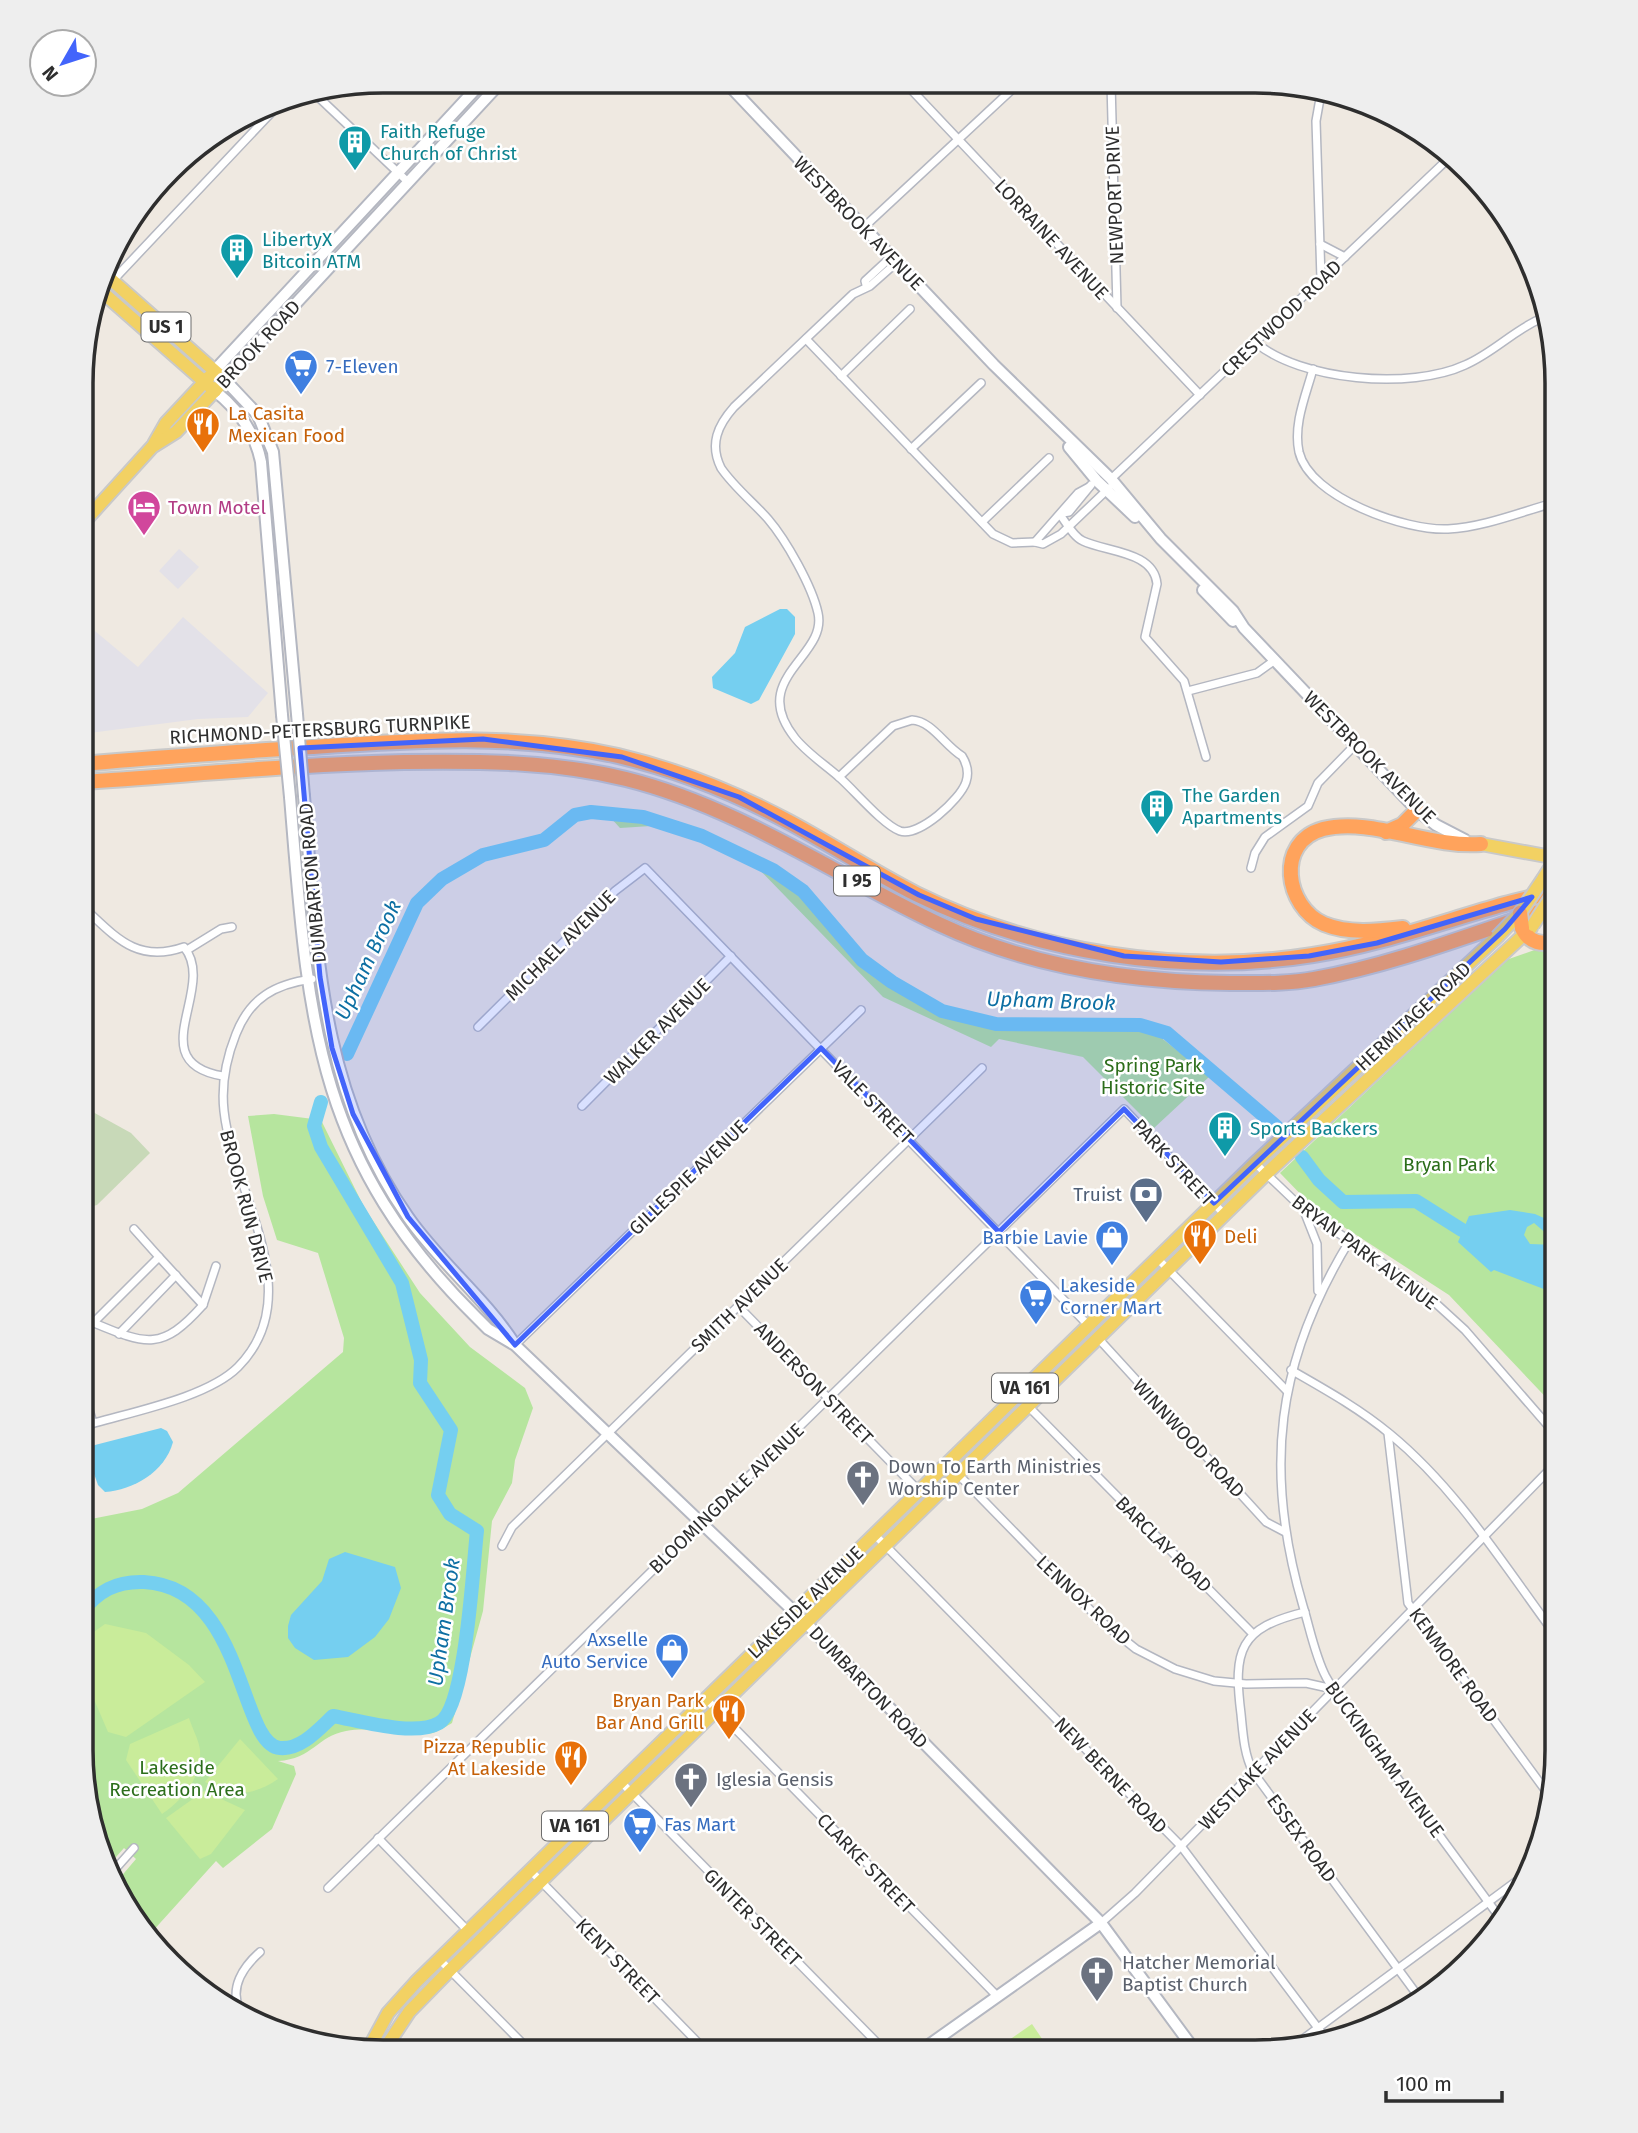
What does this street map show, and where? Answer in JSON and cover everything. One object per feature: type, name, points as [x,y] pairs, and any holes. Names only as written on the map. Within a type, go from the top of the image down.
[{"type":"highway","name":"RICHMOND-PETERSBURG TURNPIKE","points":[[93,763],[423,740],[496,740],[585,749],[674,772],[739,797],[788,821],[911,891],[976,919],[1050,941],[1124,956],[1221,962],[1309,956],[1377,943],[1545,893]]},
{"type":"highway","name":"RICHMOND-PETERSBURG TURNPIKE","points":[[93,781],[317,764],[500,761],[569,768],[629,780],[735,817],[942,925],[1014,953],[1081,970],[1173,983],[1271,984],[1311,980],[1359,969],[1545,910]]},
{"type":"highway","points":[[93,788],[150,777]]},
{"type":"highway","points":[[1385,832],[1402,825],[1417,810]]},
{"type":"highway","points":[[1456,919],[1389,930],[1347,931],[1323,923],[1298,902],[1292,889],[1291,860],[1311,834],[1346,826],[1459,846],[1481,844]]},
{"type":"highway","points":[[1520,913],[1527,929],[1542,944],[1545,943]]},
{"type":"main road","name":"BROOK ROAD","points":[[152,447],[176,432],[215,390],[220,375],[472,93]]},
{"type":"main road","name":"BROOK ROAD","points":[[93,512],[152,447],[166,424],[204,382],[220,375],[491,93]]},
{"type":"main road","name":"WESTBROOK AVENUE","points":[[735,93],[1104,482],[1233,611],[1244,628],[1417,810],[1455,837],[1545,856]]},
{"type":"main road","name":"US 1","points":[[112,280],[220,375]]},
{"type":"main road","name":"US 1","points":[[106,296],[204,382]]},
{"type":"main road","name":"DUMBARTON ROAD","points":[[220,375],[258,415],[273,452],[326,1021],[344,1090],[377,1166],[432,1248],[498,1319],[515,1345],[699,1524],[806,1623],[1101,1923],[1187,2040]]},
{"type":"main road","points":[[204,382],[215,390]]},
{"type":"main road","name":"DUMBARTON ROAD","points":[[215,390],[245,421],[258,448],[306,979],[326,1074],[346,1133],[371,1184],[393,1220],[436,1276],[488,1329],[515,1345]]},
{"type":"main road","name":"HERMITAGE ROAD","points":[[1255,1163],[1497,937],[1520,913],[1545,876]]},
{"type":"main road","name":"HERMITAGE ROAD","points":[[1266,1174],[1527,929],[1545,905]]},
{"type":"main road","name":"LAKESIDE AVENUE","points":[[374,2040],[393,2006],[467,1931],[1255,1163]]},
{"type":"main road","name":"LAKESIDE AVENUE","points":[[391,2040],[409,2012],[450,1970],[1266,1174]]},
{"type":"main road","points":[[936,2040],[1101,1923]]},
{"type":"street","name":"LORRAINE AVENUE","points":[[914,93],[1200,395]]},
{"type":"street","points":[[863,228],[1008,93]]},
{"type":"street","name":"NEWPORT DRIVE","points":[[1111,93],[1117,308]]},
{"type":"street","points":[[321,100],[408,182]]},
{"type":"street","points":[[1320,100],[1316,121],[1321,279]]},
{"type":"street","points":[[115,272],[265,118]]},
{"type":"street","name":"CRESTWOOD ROAD","points":[[1104,482],[1200,395],[1444,163]]},
{"type":"street","points":[[1320,244],[1345,257]]},
{"type":"street","points":[[839,777],[893,726],[906,720],[923,722],[950,749],[962,756],[967,765],[965,785],[918,830],[897,830],[793,736],[781,705],[786,677],[817,634],[816,608],[779,532],[726,475],[716,450],[718,429],[724,418],[806,339],[866,285],[873,284],[894,260]]},
{"type":"street","name":"WESTBROOK AVENUE","points":[[841,376],[910,309]]},
{"type":"street","points":[[1255,342],[1278,359],[1313,369],[1387,380],[1428,377],[1472,362],[1538,320]]},
{"type":"street","points":[[806,339],[1002,540],[1017,544],[1043,544],[1069,527],[1104,482]]},
{"type":"street","points":[[1313,369],[1299,413],[1298,441],[1303,461],[1318,479],[1362,509],[1397,522],[1433,529],[1465,526],[1545,505]]},
{"type":"street","points":[[911,449],[981,383]]},
{"type":"street","points":[[982,522],[1049,458]]},
{"type":"street","points":[[1035,542],[1062,515],[1083,488],[1104,482]]},
{"type":"street","points":[[1062,515],[1081,541],[1136,557],[1154,574],[1158,582],[1145,637],[1181,675],[1206,757]]},
{"type":"street","points":[[1188,691],[1257,673],[1275,660]]},
{"type":"street","points":[[1251,868],[1265,837],[1308,806],[1318,783],[1355,745]]},
{"type":"street","name":"VALE STREET","points":[[645,868],[999,1232],[1098,1338]]},
{"type":"street","name":"MICHAEL AVENUE","points":[[478,1027],[615,891],[645,868]]},
{"type":"street","points":[[93,915],[135,949],[159,954],[184,947],[187,950],[193,966],[194,992],[181,1031],[185,1050],[204,1071],[223,1076]]},
{"type":"street","points":[[187,950],[221,929],[232,927]]},
{"type":"street","name":"WALKER AVENUE","points":[[582,1106],[731,956]]},
{"type":"street","name":"BROOK RUN DRIVE","points":[[93,1423],[211,1387],[237,1368],[261,1335],[270,1303],[268,1273],[225,1118],[223,1076],[228,1053],[251,1006],[268,991],[320,977]]},
{"type":"street","name":"GILLESPIE AVENUE","points":[[515,1345],[861,1010]]},
{"type":"street","name":"SMITH AVENUE","points":[[502,1546],[512,1527],[982,1068]]},
{"type":"street","name":"PARK STREET","points":[[1124,1109],[1224,1214]]},
{"type":"street","name":"BLOOMINGDALE AVENUE","points":[[328,1888],[1124,1109]]},
{"type":"street","name":"BRYAN PARK AVENUE","points":[[1255,1163],[1303,1209],[1419,1288],[1465,1330],[1545,1422]]},
{"type":"street","name":"BUCKINGHAM AVENUE","points":[[1303,1209],[1317,1244],[1317,1295]]},
{"type":"street","points":[[134,1229],[202,1304]]},
{"type":"street","name":"BUCKINGHAM AVENUE","points":[[1350,1240],[1317,1295],[1291,1370],[1280,1471],[1285,1532],[1324,1674],[1495,1912]]},
{"type":"street","points":[[159,1257],[94,1323],[136,1341],[151,1340],[174,1333],[202,1304],[216,1266]]},
{"type":"street","points":[[1157,1258],[1287,1391]]},
{"type":"street","points":[[119,1334],[176,1275]]},
{"type":"street","name":"ANDERSON STREET","points":[[738,1306],[919,1491]]},
{"type":"street","name":"WINNWOOD ROAD","points":[[1098,1338],[1266,1522],[1285,1532]]},
{"type":"street","points":[[1291,1370],[1336,1395],[1388,1433],[1442,1484],[1545,1621]]},
{"type":"street","name":"BARCLAY ROAD","points":[[1020,1392],[1028,1406],[1252,1633]]},
{"type":"street","name":"KENMORE ROAD","points":[[1388,1433],[1406,1594],[1412,1610],[1543,1787]]},
{"type":"street","name":"LENNOX ROAD","points":[[947,1464],[1102,1622],[1136,1649],[1194,1676],[1237,1683],[1306,1683],[1326,1685],[1334,1690]]},
{"type":"street","name":"WESTLAKE AVENUE","points":[[1101,1923],[1181,1846],[1545,1474]]},
{"type":"street","name":"NEW BERNE ROAD","points":[[874,1534],[1181,1846],[1321,2032]]},
{"type":"street","points":[[1252,1633],[1276,1620],[1305,1612]]},
{"type":"street","name":"ESSEX ROAD","points":[[1252,1633],[1240,1654],[1237,1683],[1245,1750],[1253,1772],[1415,1992]]},
{"type":"street","name":"CLARKE STREET","points":[[706,1699],[998,1997]]},
{"type":"street","name":"GINTER STREET","points":[[621,1782],[873,2040]]},
{"type":"street","points":[[378,1838],[467,1931]]},
{"type":"street","points":[[118,1866],[134,1848]]},
{"type":"street","name":"KENT STREET","points":[[530,1870],[695,2040]]},
{"type":"street","points":[[1308,2036],[1511,1885]]},
{"type":"street","points":[[237,2000],[235,1994],[238,1982],[248,1964],[260,1952]]},
{"type":"street","points":[[439,1959],[518,2040]]},
{"type":"highlighted area","points":[[483,739],[622,757],[739,797],[919,895],[976,919],[1124,956],[1221,962],[1309,956],[1377,943],[1532,897],[1505,929],[1214,1203],[1124,1109],[999,1232],[821,1048],[515,1345],[408,1217],[353,1114],[332,1048],[320,977],[300,748]]},
{"type":"shaded area","points":[[179,549],[199,567],[178,589],[159,571]]},
{"type":"shaded area","points":[[183,617],[268,693],[248,717],[198,719],[93,733],[93,629],[138,667]]},
{"type":"green space","name":"Spring Park Historic Site","points":[[618,814],[688,828],[762,861],[792,879],[820,909],[857,960],[875,978],[938,1005],[955,1018],[995,1023],[1030,1021],[1068,1027],[1141,1022],[1210,1076],[1154,1128],[1083,1057],[999,1039],[991,1047],[883,997],[750,860],[672,829],[651,826],[620,828],[609,816]]},
{"type":"green space","name":"Bryan Park","points":[[1545,946],[1545,1396],[1449,1295],[1313,1207],[1280,1173],[1506,960]]},
{"type":"green space","points":[[93,1112],[131,1133],[150,1153],[93,1206]]},
{"type":"green space","name":"Lakeside Recreation Area","points":[[274,1114],[321,1120],[364,1207],[420,1293],[470,1347],[525,1388],[533,1408],[515,1460],[512,1483],[492,1521],[483,1611],[452,1723],[435,1732],[424,1734],[369,1729],[346,1731],[328,1738],[299,1756],[278,1761],[294,1766],[296,1774],[272,1829],[223,1868],[216,1861],[155,1929],[122,1876],[136,1859],[124,1848],[114,1859],[95,1788],[93,1519],[142,1509],[178,1493],[343,1352],[344,1338],[318,1253],[277,1240],[263,1196],[248,1116]]},
{"type":"green space","points":[[105,1624],[146,1633],[189,1665],[205,1682],[126,1737],[108,1732],[93,1697],[93,1632]]},
{"type":"green space","name":"Lakeside Recreation Area","points":[[189,1718],[199,1746],[198,1769],[184,1795],[162,1814],[126,1760],[130,1744]]},
{"type":"green space","points":[[240,1739],[278,1779],[260,1789],[242,1793],[224,1791],[205,1782]]},
{"type":"green space","points":[[204,1791],[245,1810],[211,1854],[200,1859],[166,1818]]},
{"type":"green space","points":[[1032,2024],[1043,2040],[1009,2040]]},
{"type":"water","points":[[780,609],[787,609],[795,617],[795,634],[759,700],[751,704],[713,688],[712,677],[735,653],[745,627]]},
{"type":"water","points":[[1510,1210],[1545,1219],[1545,1232],[1534,1223],[1527,1227],[1524,1235],[1530,1244],[1545,1245],[1545,1289],[1494,1270],[1491,1272],[1458,1242],[1469,1216]]},
{"type":"water","points":[[161,1428],[167,1431],[173,1442],[163,1462],[146,1478],[126,1488],[105,1492],[98,1485],[93,1471],[95,1445]]},
{"type":"water","points":[[345,1552],[395,1567],[401,1588],[389,1619],[375,1637],[348,1657],[314,1660],[295,1648],[288,1638],[291,1615],[322,1581],[329,1559]]},
{"type":"waterway","name":"Upham Brook","points":[[347,1054],[417,903],[442,879],[483,855],[544,840],[575,815],[591,812],[643,817],[702,836],[773,870],[803,891],[862,960],[892,982],[942,1011],[996,1024],[1140,1025],[1167,1033],[1277,1127]]},
{"type":"waterway","name":"Upham Brook","points":[[93,1600],[108,1589],[125,1583],[144,1582],[177,1590],[202,1610],[221,1636],[256,1722],[267,1740],[280,1748],[288,1748],[302,1742],[333,1716],[388,1727],[416,1729],[439,1723],[448,1712],[456,1692],[467,1634],[477,1531],[450,1514],[438,1495],[451,1430],[420,1383],[421,1360],[402,1283],[321,1147],[314,1126],[321,1102]]},
{"type":"waterway","name":"Upham Brook","points":[[1302,1157],[1319,1180],[1343,1202],[1416,1201],[1462,1230]]},
{"type":"place","name":"Faith Refuge Church of Christ","points":[[355,172]]},
{"type":"place","name":"LibertyX Bitcoin ATM","points":[[237,280]]},
{"type":"place","name":"7-Eleven","points":[[301,396]]},
{"type":"place","name":"La Casita Mexican Food","points":[[203,454]]},
{"type":"place","name":"Town Motel","points":[[144,537]]},
{"type":"place","name":"The Garden Apartments","points":[[1157,836]]},
{"type":"place","name":"Sports Backers","points":[[1225,1158]]},
{"type":"place","name":"Truist","points":[[1146,1224]]},
{"type":"place","name":"Deli","points":[[1200,1266]]},
{"type":"place","name":"Barbie Lavie","points":[[1112,1267]]},
{"type":"place","name":"Lakeside Corner Mart","points":[[1036,1326]]},
{"type":"place","name":"Down To Earth Ministries Worship Center","points":[[863,1507]]},
{"type":"place","name":"Axselle Auto Service","points":[[672,1680]]},
{"type":"place","name":"Bryan Park Bar And Grill","points":[[729,1741]]},
{"type":"place","name":"Pizza Republic At Lakeside","points":[[571,1787]]},
{"type":"place","name":"Iglesia Gensis","points":[[691,1809]]},
{"type":"place","name":"Fas Mart","points":[[640,1854]]},
{"type":"place","name":"Hatcher Memorial Baptist Church","points":[[1097,2003]]}]
